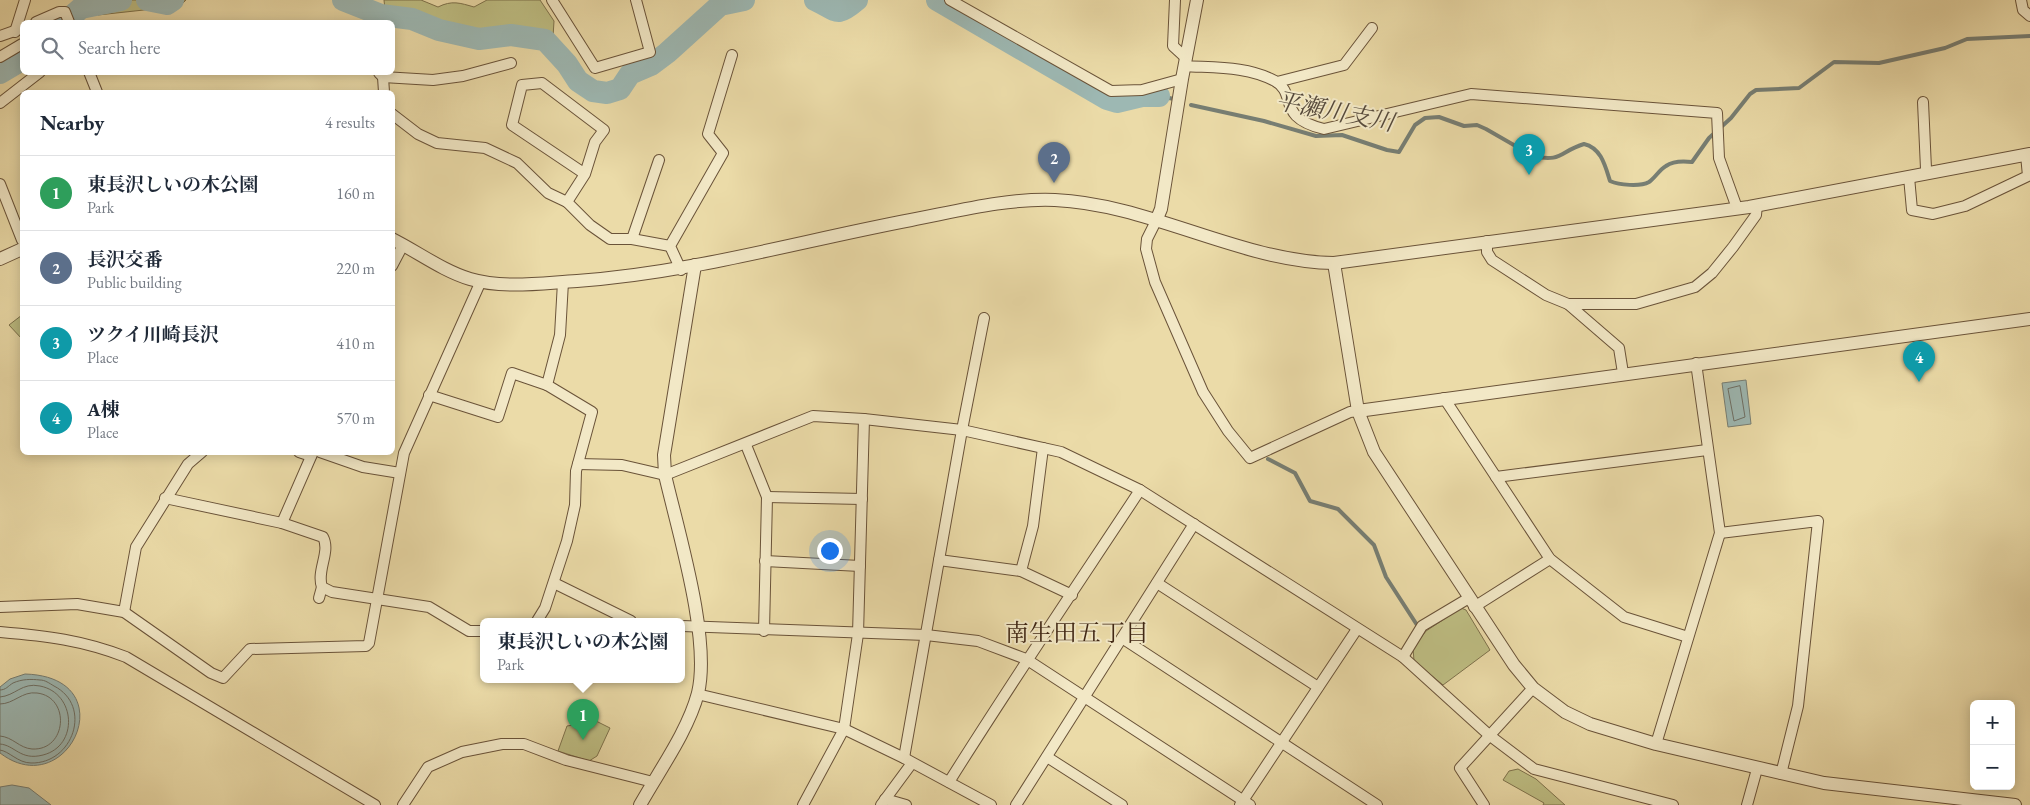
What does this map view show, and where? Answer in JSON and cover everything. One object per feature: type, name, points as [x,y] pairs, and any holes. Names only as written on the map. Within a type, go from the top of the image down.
[{"type":"street","points":[[21,20],[25,0]]},
{"type":"street","points":[[552,0],[595,68],[650,52],[636,0]]},
{"type":"street","points":[[950,0],[1110,91],[1142,90],[1181,84]]},
{"type":"street","points":[[1175,0],[1173,46],[1185,61],[1230,67],[1276,82],[1344,65],[1372,28]]},
{"type":"street","points":[[1197,0],[1176,109],[1161,208],[1148,239],[1146,249],[1155,282],[1203,392],[1228,431],[1250,458],[1350,412],[2030,318]]},
{"type":"street","points":[[2022,0],[2023,10],[2030,16]]},
{"type":"street","points":[[41,20],[59,12],[65,12],[68,20]]},
{"type":"street","points":[[0,36],[19,30]]},
{"type":"street","points":[[0,57],[20,45]]},
{"type":"street","points":[[670,246],[723,152],[708,134],[732,55]]},
{"type":"street","points":[[390,75],[433,80],[463,76],[511,63]]},
{"type":"street","points":[[0,103],[36,75]]},
{"type":"street","points":[[90,75],[96,90]]},
{"type":"street","points":[[381,75],[384,90]]},
{"type":"street","points":[[1276,82],[1286,95],[1294,116],[1306,124],[1324,129],[1471,94],[1717,113],[1719,158],[1737,208]]},
{"type":"street","points":[[568,202],[585,174],[595,142],[604,130],[542,83],[522,85],[512,125],[585,174]]},
{"type":"street","points":[[1923,102],[1926,169],[1928,173]]},
{"type":"street","points":[[395,116],[418,134],[437,143],[485,148],[517,163],[548,193],[568,202],[590,225],[610,239],[632,239],[670,246]]},
{"type":"street","points":[[398,242],[452,272],[481,281],[517,285],[563,282],[681,270],[695,265],[891,224],[1028,200],[1086,204],[1156,220],[1267,253],[1307,262],[1334,263],[1757,205],[2028,155],[2028,176],[1965,206],[1933,214],[1912,210],[1909,177]]},
{"type":"street","points":[[632,239],[659,160]]},
{"type":"street","points":[[0,184],[20,235]]},
{"type":"street","points":[[1568,304],[1636,304],[1695,287],[1712,273],[1733,247],[1756,215],[1757,205]]},
{"type":"street","points":[[1487,241],[1487,252],[1492,260],[1546,295],[1568,304],[1619,348],[1623,373]]},
{"type":"street","points":[[670,246],[681,270]]},
{"type":"street","points":[[0,259],[20,250]]},
{"type":"street","points":[[1334,263],[1358,411],[1374,452],[1514,665],[1533,688],[1565,712],[1590,724],[1656,744],[1757,769],[1824,783],[2015,805]]},
{"type":"street","points":[[640,805],[676,742],[697,694],[701,672],[698,627],[665,475],[664,455],[695,265]]},
{"type":"street","points":[[0,607],[77,604],[124,612],[211,673],[223,678],[250,649],[366,646],[378,598],[404,453],[481,281]]},
{"type":"street","points":[[547,385],[560,335],[563,282]]},
{"type":"street","points":[[906,805],[883,802],[908,761],[926,635],[984,318]]},
{"type":"street","points":[[1656,744],[1720,533],[1696,363]]},
{"type":"street","points":[[429,395],[498,417],[512,372],[547,385],[592,412],[578,464],[575,505],[554,583],[545,608],[539,618]]},
{"type":"street","points":[[1444,398],[1550,559],[1624,616],[1688,637]]},
{"type":"street","points":[[578,464],[622,465],[665,475],[746,445],[813,416],[864,419],[962,430],[1061,452],[1140,490],[1403,657],[1489,735],[1534,770],[1673,805]]},
{"type":"street","points":[[804,805],[844,729],[858,634],[864,419]]},
{"type":"street","points":[[746,445],[767,497],[764,630]]},
{"type":"street","points":[[1022,571],[1033,526],[1043,448]]},
{"type":"street","points":[[1496,477],[1707,450]]},
{"type":"street","points":[[124,612],[136,547],[188,464],[198,455]]},
{"type":"street","points":[[282,523],[315,455]]},
{"type":"street","points":[[319,455],[363,467],[400,473]]},
{"type":"street","points":[[949,782],[1026,659],[1072,595],[1140,490]]},
{"type":"street","points":[[767,497],[862,499]]},
{"type":"street","points":[[165,498],[282,523],[323,537],[326,543],[320,580],[322,587],[319,598]]},
{"type":"street","points":[[1720,533],[1818,521],[1798,706],[1781,774]]},
{"type":"street","points":[[1016,805],[1194,524]]},
{"type":"street","points":[[1403,657],[1422,626],[1472,602],[1550,559]]},
{"type":"street","points":[[939,560],[1022,571],[1072,595]]},
{"type":"street","points":[[765,561],[860,566]]},
{"type":"street","points":[[554,583],[625,618]]},
{"type":"street","points":[[1157,583],[1318,687]]},
{"type":"street","points":[[322,587],[332,592],[429,607],[469,631],[480,632]]},
{"type":"street","points":[[685,626],[926,635],[978,641],[1026,659],[1245,803],[1280,742],[1357,629]]},
{"type":"street","points":[[0,632],[53,636],[92,644],[126,657],[364,802],[375,805]]},
{"type":"street","points":[[1122,638],[1377,805]]},
{"type":"street","points":[[1484,805],[1460,768],[1533,688]]},
{"type":"street","points":[[697,694],[844,729],[991,805]]},
{"type":"street","points":[[403,805],[428,767],[462,752],[502,744],[524,744],[566,760],[653,782]]},
{"type":"street","points":[[1047,757],[1122,805]]},
{"type":"street","points":[[1747,805],[1757,769]]},
{"type":"green space","points":[[85,0],[186,0],[177,9],[162,8],[98,15]]},
{"type":"green space","points":[[384,0],[421,0],[438,7],[460,3],[474,7],[487,0],[540,0],[554,21],[553,37],[540,48],[521,41],[486,43],[461,41],[429,29],[395,25],[395,20],[390,20],[385,10]]},
{"type":"green space","points":[[20,317],[20,337],[9,325]]},
{"type":"green space","points":[[1461,608],[1466,610],[1490,650],[1443,685],[1414,661],[1413,648],[1426,631]]},
{"type":"green space","points":[[596,721],[610,728],[597,756],[589,761],[558,751],[567,726]]},
{"type":"green space","points":[[1518,769],[1536,779],[1565,805],[1543,805],[1544,803],[1503,780],[1509,771]]},
{"type":"water","points":[[1746,380],[1751,424],[1728,427],[1722,383]]},
{"type":"water","points":[[25,674],[56,680],[74,695],[80,714],[76,734],[65,752],[47,763],[25,765],[0,753],[0,687],[10,679]]},
{"type":"water","points":[[12,785],[29,788],[51,805],[0,805],[0,787]]},
{"type":"waterway","name":"平瀬川支川","points":[[67,20],[81,8],[121,0]]},
{"type":"waterway","name":"平瀬川支川","points":[[147,0],[167,4],[173,0]]},
{"type":"waterway","name":"平瀬川支川","points":[[343,0],[381,15],[412,19],[439,30],[479,39],[511,35],[545,40],[567,64],[578,81],[593,91],[607,93],[620,89],[630,74],[651,65],[667,53],[720,5],[744,0]]},
{"type":"waterway","name":"平瀬川支川","points":[[815,0],[837,11],[845,9],[857,0]]},
{"type":"waterway","name":"平瀬川支川","points":[[937,0],[1107,99],[1117,102],[1142,96],[1159,96]]},
{"type":"waterway","name":"平瀬川支川","points":[[1191,105],[1264,121],[1316,136],[1342,135],[1387,150],[1399,152],[1415,125],[1425,118],[1439,117],[1464,126],[1477,125],[1533,156],[1543,158],[1556,157],[1584,144],[1590,146],[1595,149],[1604,163],[1610,181],[1640,185],[1649,182],[1669,164],[1692,162],[1709,138],[1731,118],[1750,94],[1756,90],[1799,88],[1834,62],[1879,63],[1945,48],[1967,39],[2030,36]]},
{"type":"waterway","name":"平瀬川支川","points":[[0,73],[20,61]]},
{"type":"waterway","name":"平瀬川支川","points":[[1159,96],[1174,99]]},
{"type":"waterway","points":[[1268,459],[1295,473],[1310,501],[1338,509],[1374,545],[1386,577],[1417,625]]},
{"type":"place","name":"ツクイ川崎長沢","points":[[1529,175]]},
{"type":"place","name":"長沢交番","points":[[1054,183]]},
{"type":"place","name":"A棟","points":[[1919,382]]},
{"type":"place","name":"東長沢しいの木公園","points":[[583,740]]},
{"type":"district","name":"南生田五丁目","points":[[1077,632]]}]
